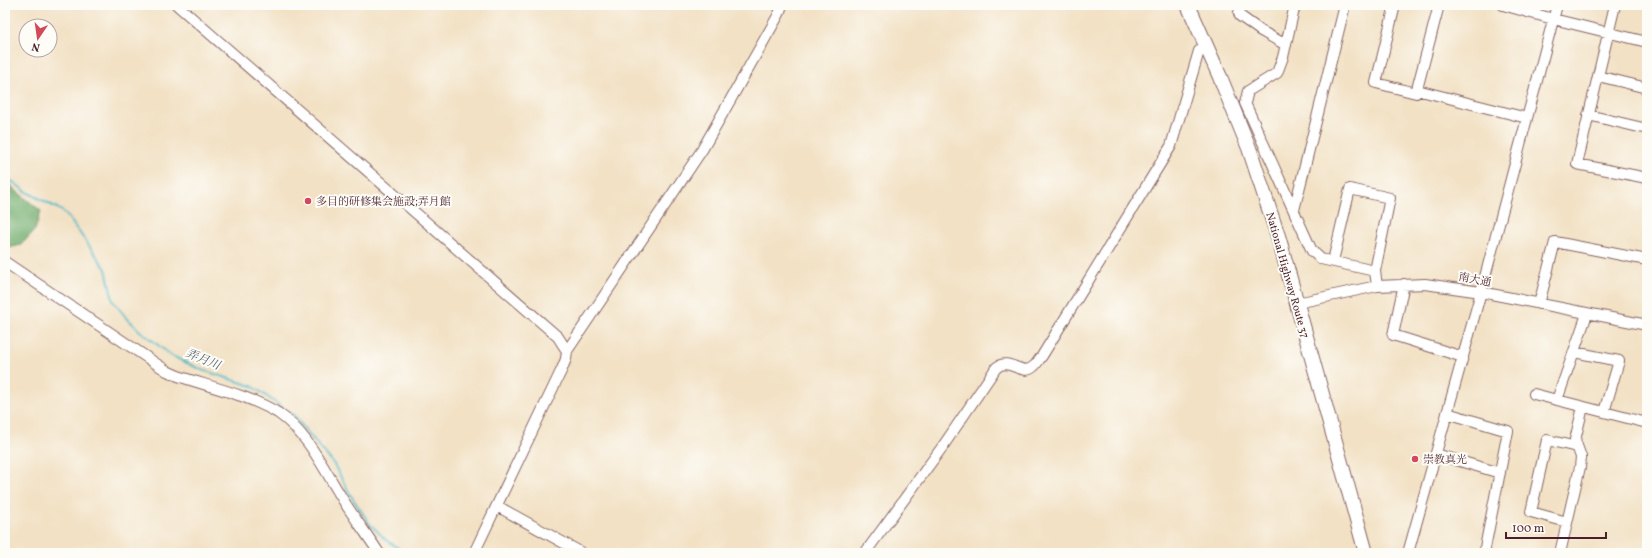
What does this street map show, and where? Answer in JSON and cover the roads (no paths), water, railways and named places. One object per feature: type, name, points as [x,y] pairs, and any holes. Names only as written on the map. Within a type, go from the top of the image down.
[{"type":"highway","name":"National Highway Route 37","points":[[1188,5],[1250,148],[1279,239],[1366,553]]},
{"type":"street","points":[[177,5],[558,337],[567,351]]},
{"type":"street","points":[[474,553],[562,369],[567,351],[702,150],[779,14],[782,5]]},
{"type":"street","points":[[1241,5],[1239,13],[1240,16],[1261,31],[1286,44]]},
{"type":"street","points":[[1295,5],[1284,57],[1277,73],[1248,92],[1245,103],[1312,251],[1321,259],[1375,271]]},
{"type":"street","points":[[1294,210],[1345,5]]},
{"type":"street","points":[[1395,5],[1376,83],[1416,93],[1439,5]]},
{"type":"street","points":[[1503,5],[1647,42]]},
{"type":"street","points":[[1408,553],[1481,292],[1557,5]]},
{"type":"street","points":[[1615,5],[1577,164],[1647,178]]},
{"type":"street","points":[[865,553],[943,446],[996,368],[1000,364],[1005,363],[1021,369],[1030,369],[1042,356],[1171,146],[1199,51],[1206,44]]},
{"type":"street","points":[[1598,76],[1647,88]]},
{"type":"street","points":[[1417,90],[1527,118]]},
{"type":"street","points":[[1588,115],[1647,129]]},
{"type":"street","points":[[1333,262],[1350,189],[1390,198],[1375,271],[1377,286]]},
{"type":"street","points":[[1539,304],[1555,242],[1647,260]]},
{"type":"street","points":[[5,262],[167,371],[254,401],[279,414],[290,422],[305,439],[345,503],[379,553]]},
{"type":"street","points":[[1404,284],[1393,335],[1463,357]]},
{"type":"street","name":"南大通","points":[[1297,303],[1377,286],[1425,284],[1481,292],[1647,325]]},
{"type":"street","points":[[1558,400],[1587,314]]},
{"type":"street","points":[[1574,352],[1619,362],[1604,412]]},
{"type":"street","points":[[1534,394],[1647,423]]},
{"type":"street","points":[[1560,553],[1580,467],[1581,457],[1575,440],[1583,407]]},
{"type":"street","points":[[1447,413],[1508,431],[1484,553]]},
{"type":"street","points":[[1567,522],[1531,512],[1547,440],[1577,447]]},
{"type":"street","points":[[1436,454],[1500,473]]},
{"type":"street","points":[[497,506],[582,553]]},
{"type":"waterway","name":"弄月川","points":[[5,176],[25,191],[65,213],[106,269],[113,301],[140,331],[172,356],[202,370],[252,386],[293,415],[333,463],[353,499],[370,524],[385,539],[401,550],[401,553]]},
{"type":"place","name":"多目的研修集会施設;弄月館","points":[[308,201]]},
{"type":"place","name":"崇教真光","points":[[1415,459]]}]
